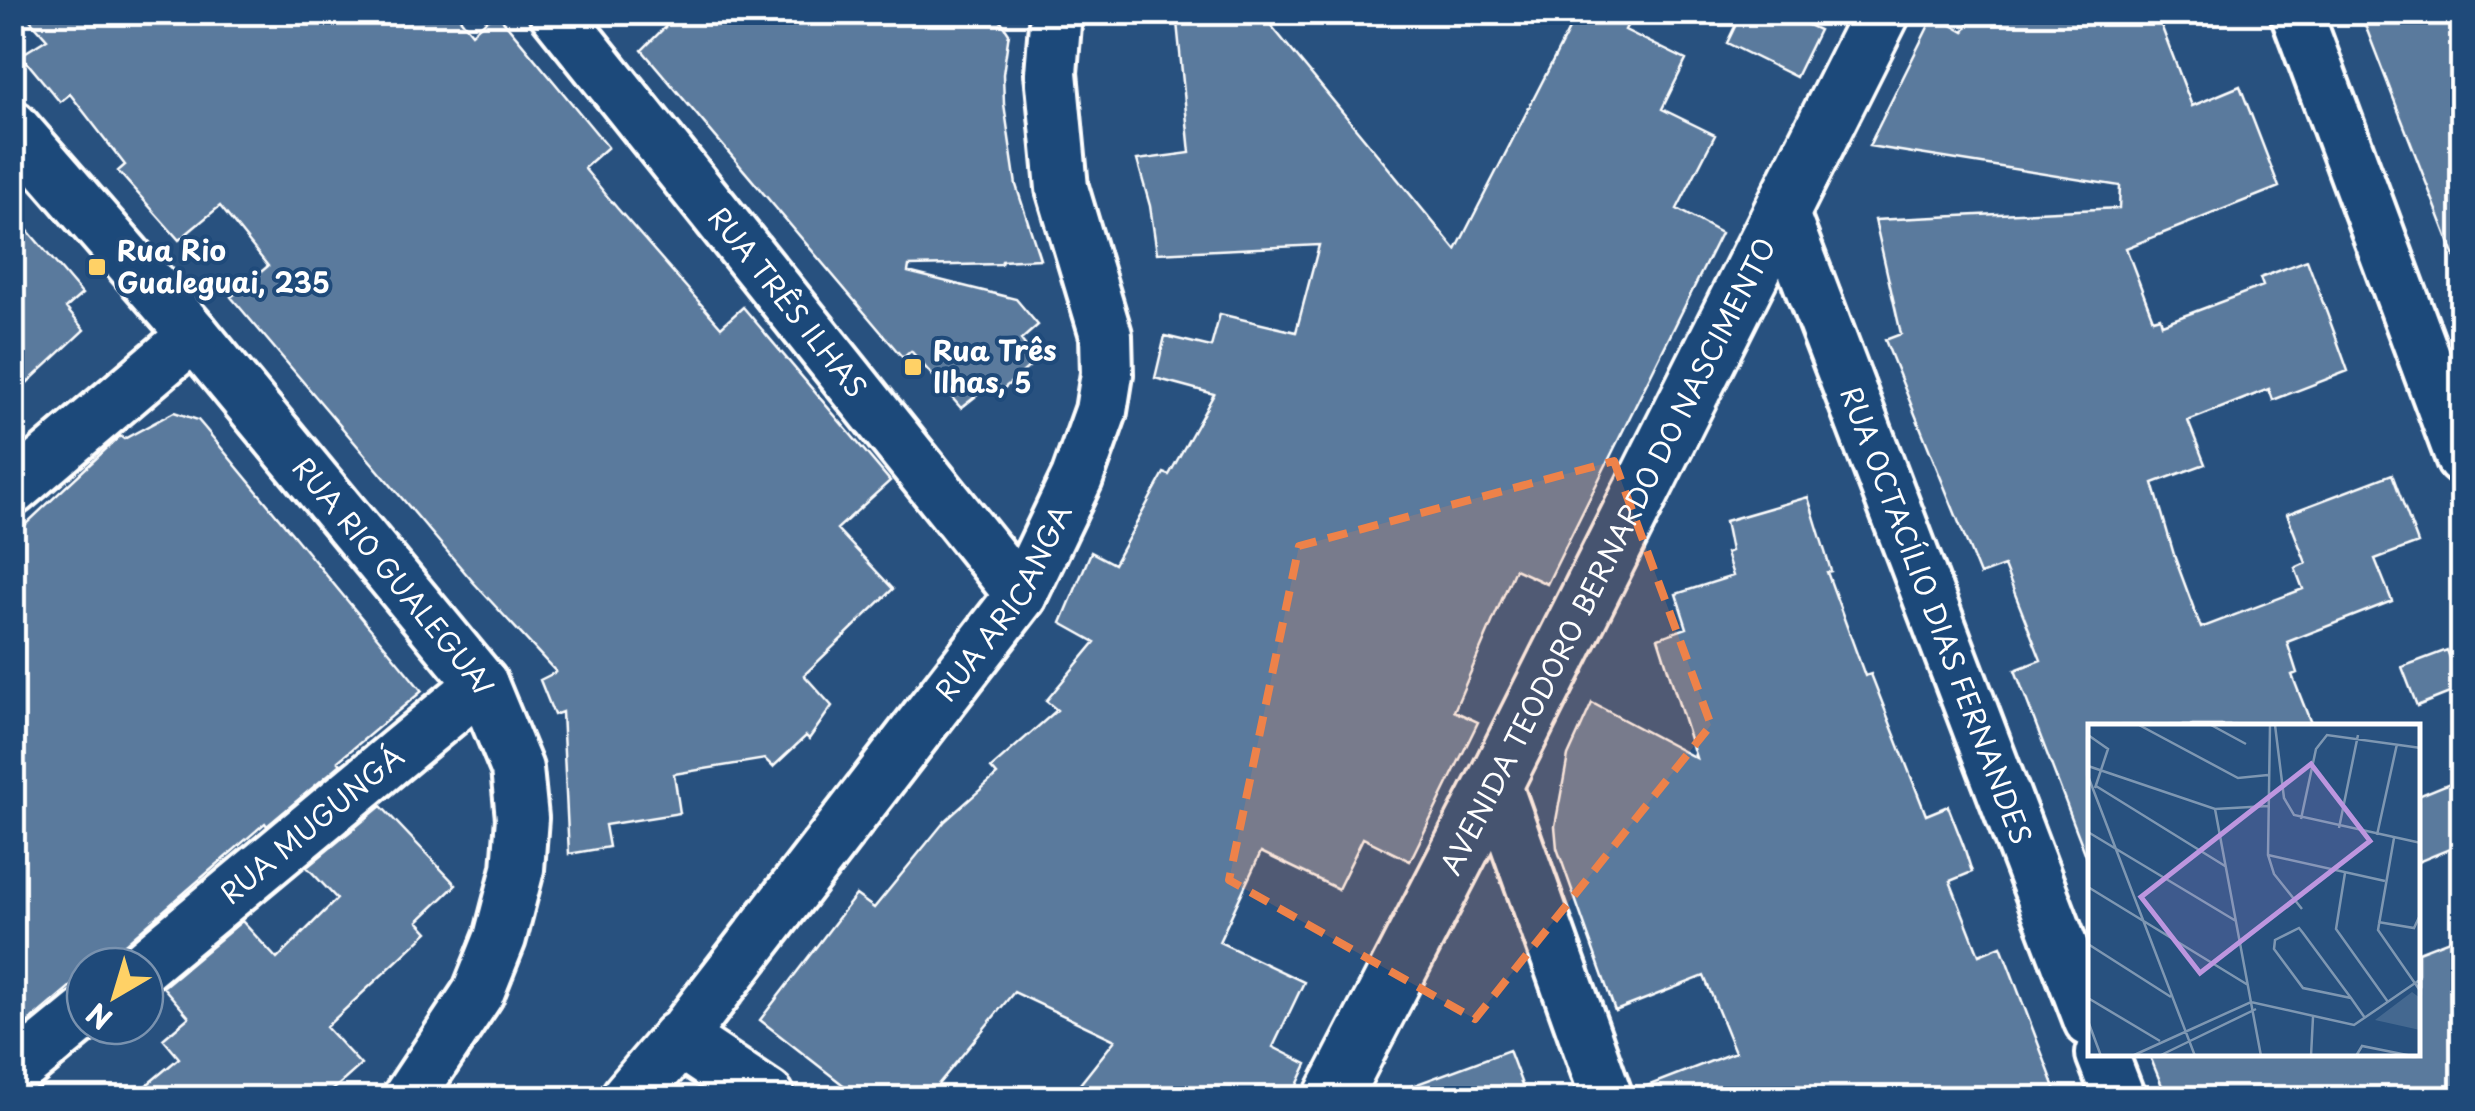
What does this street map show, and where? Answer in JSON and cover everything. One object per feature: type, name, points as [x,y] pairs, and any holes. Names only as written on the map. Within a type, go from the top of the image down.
[{"type":"street","name":"RUA TRÊS ILHAS","points":[[555,12],[1022,595]]},
{"type":"street","name":"RUA ARICANGA","points":[[630,1098],[1022,595],[1077,478],[1101,411],[1107,374],[1106,335],[1062,188],[1050,73],[1056,12]]},
{"type":"street","name":"AVENIDA TEODORO BERNARDO DO NASCIMENTO","points":[[1332,1098],[1495,784],[1882,12]]},
{"type":"street","points":[[2296,12],[2462,459]]},
{"type":"street","name":"RUA RIO GUALEGUAI","points":[[12,126],[194,336],[482,684],[517,769],[522,818],[518,869],[500,938],[478,992],[408,1098]]},
{"type":"street","name":"RUA OCTACÍLIO DIAS FERNANDES","points":[[1782,209],[2088,1016]]},
{"type":"street","points":[[12,490],[194,336]]},
{"type":"street","name":"RUA MUGUNGÁ","points":[[165,948],[482,684]]},
{"type":"street","points":[[1495,784],[1607,1098]]},
{"type":"street","points":[[12,1074],[65,1030]]},
{"type":"street","points":[[679,1038],[768,1098]]},
{"type":"street","points":[[2103,1056],[2120,1098]]},
{"type":"highlighted area","points":[[1614,461],[1711,725],[1475,1019],[1229,880],[1299,546]]},
{"type":"building","points":[[23,12],[455,12],[472,33],[496,12],[608,147],[584,168],[617,208],[721,327],[743,307],[890,481],[837,529],[893,589],[804,675],[832,706],[809,739],[806,736],[773,767],[765,759],[674,774],[680,813],[605,825],[609,847],[569,854],[562,712],[554,715],[540,680],[556,672],[474,583],[231,297],[268,266],[220,206],[179,240],[118,171],[125,165],[70,94],[60,102],[21,55],[47,39]]},
{"type":"building","points":[[680,12],[995,12],[1009,33],[1003,74],[1004,104],[1016,185],[1040,259],[909,266],[908,272],[1016,299],[1038,325],[1021,340],[1037,360],[1002,390],[995,381],[961,408],[911,351],[903,358],[642,50]]},
{"type":"building","points":[[1176,12],[1260,12],[1456,250],[1578,12],[1634,12],[1625,30],[1686,60],[1662,109],[1715,135],[1677,209],[1721,233],[1547,584],[1515,569],[1454,711],[1478,722],[1410,861],[1363,838],[1338,889],[1261,852],[1219,942],[1304,982],[1273,1047],[1307,1064],[1291,1098],[1069,1098],[1115,1040],[1014,992],[927,1098],[860,1098],[760,1020],[856,895],[874,908],[945,821],[997,775],[991,768],[1057,710],[1046,701],[1095,642],[1061,623],[1091,552],[1114,564],[1164,473],[1169,475],[1214,394],[1155,378],[1165,336],[1211,347],[1220,314],[1296,332],[1319,245],[1157,253],[1150,206],[1137,160],[1190,153]]},
{"type":"building","points":[[1742,12],[1781,12],[1819,30],[1796,77],[1727,43]]},
{"type":"building","points":[[1974,12],[2156,12],[2192,106],[2240,86],[2279,187],[2126,248],[2153,319],[2160,317],[2162,324],[2263,286],[2260,278],[2307,260],[2348,371],[2273,400],[2269,389],[2188,421],[2205,464],[2153,483],[2201,628],[2303,589],[2295,568],[2306,563],[2287,514],[2392,474],[2418,543],[2375,559],[2392,601],[2287,642],[2297,673],[2292,675],[2311,724],[2088,724],[2087,858],[2015,670],[2041,660],[2004,566],[1980,575],[1885,340],[1901,334],[1875,220],[2119,208],[2120,186],[1869,146],[1934,15],[1964,32]]},
{"type":"building","points":[[2360,12],[2462,12],[2462,270],[2460,270]]},
{"type":"building","points":[[12,212],[82,294],[66,308],[84,330],[12,397]]},
{"type":"building","points":[[174,412],[198,420],[422,691],[338,761],[341,764],[267,826],[265,823],[122,946],[65,946],[65,991],[12,1036],[12,537],[120,436],[124,439]]},
{"type":"building","points":[[1808,497],[1831,571],[1827,572],[1865,676],[1871,674],[1926,815],[1948,806],[1964,847],[1972,872],[1950,881],[1979,955],[2001,946],[2059,1098],[1635,1098],[1634,1091],[1735,1052],[1704,976],[1615,1011],[1557,848],[1555,826],[1568,756],[1592,703],[1696,758],[1658,638],[1687,628],[1676,594],[1733,576],[1726,553],[1731,551],[1725,521]]},
{"type":"building","points":[[2447,650],[2462,688],[2417,706],[2402,667]]},
{"type":"building","points":[[2462,778],[2462,844],[2420,861],[2420,795]]},
{"type":"building","points":[[381,806],[456,885],[418,921],[428,932],[326,1027],[361,1065],[324,1098],[131,1098],[179,1058],[165,1037],[189,1017],[165,985],[242,921],[277,959],[337,899],[307,867]]},
{"type":"building","points":[[2462,935],[2462,1098],[2167,1098],[2150,1056],[2420,1056],[2420,951]]},
{"type":"building","points":[[1509,1050],[1527,1098],[1391,1098],[1390,1094]]},
{"type":"place","name":"Rua Rio Gualeguai, 235","points":[[97,267]]},
{"type":"place","name":"Rua Três Ilhas, 5","points":[[913,367]]}]
